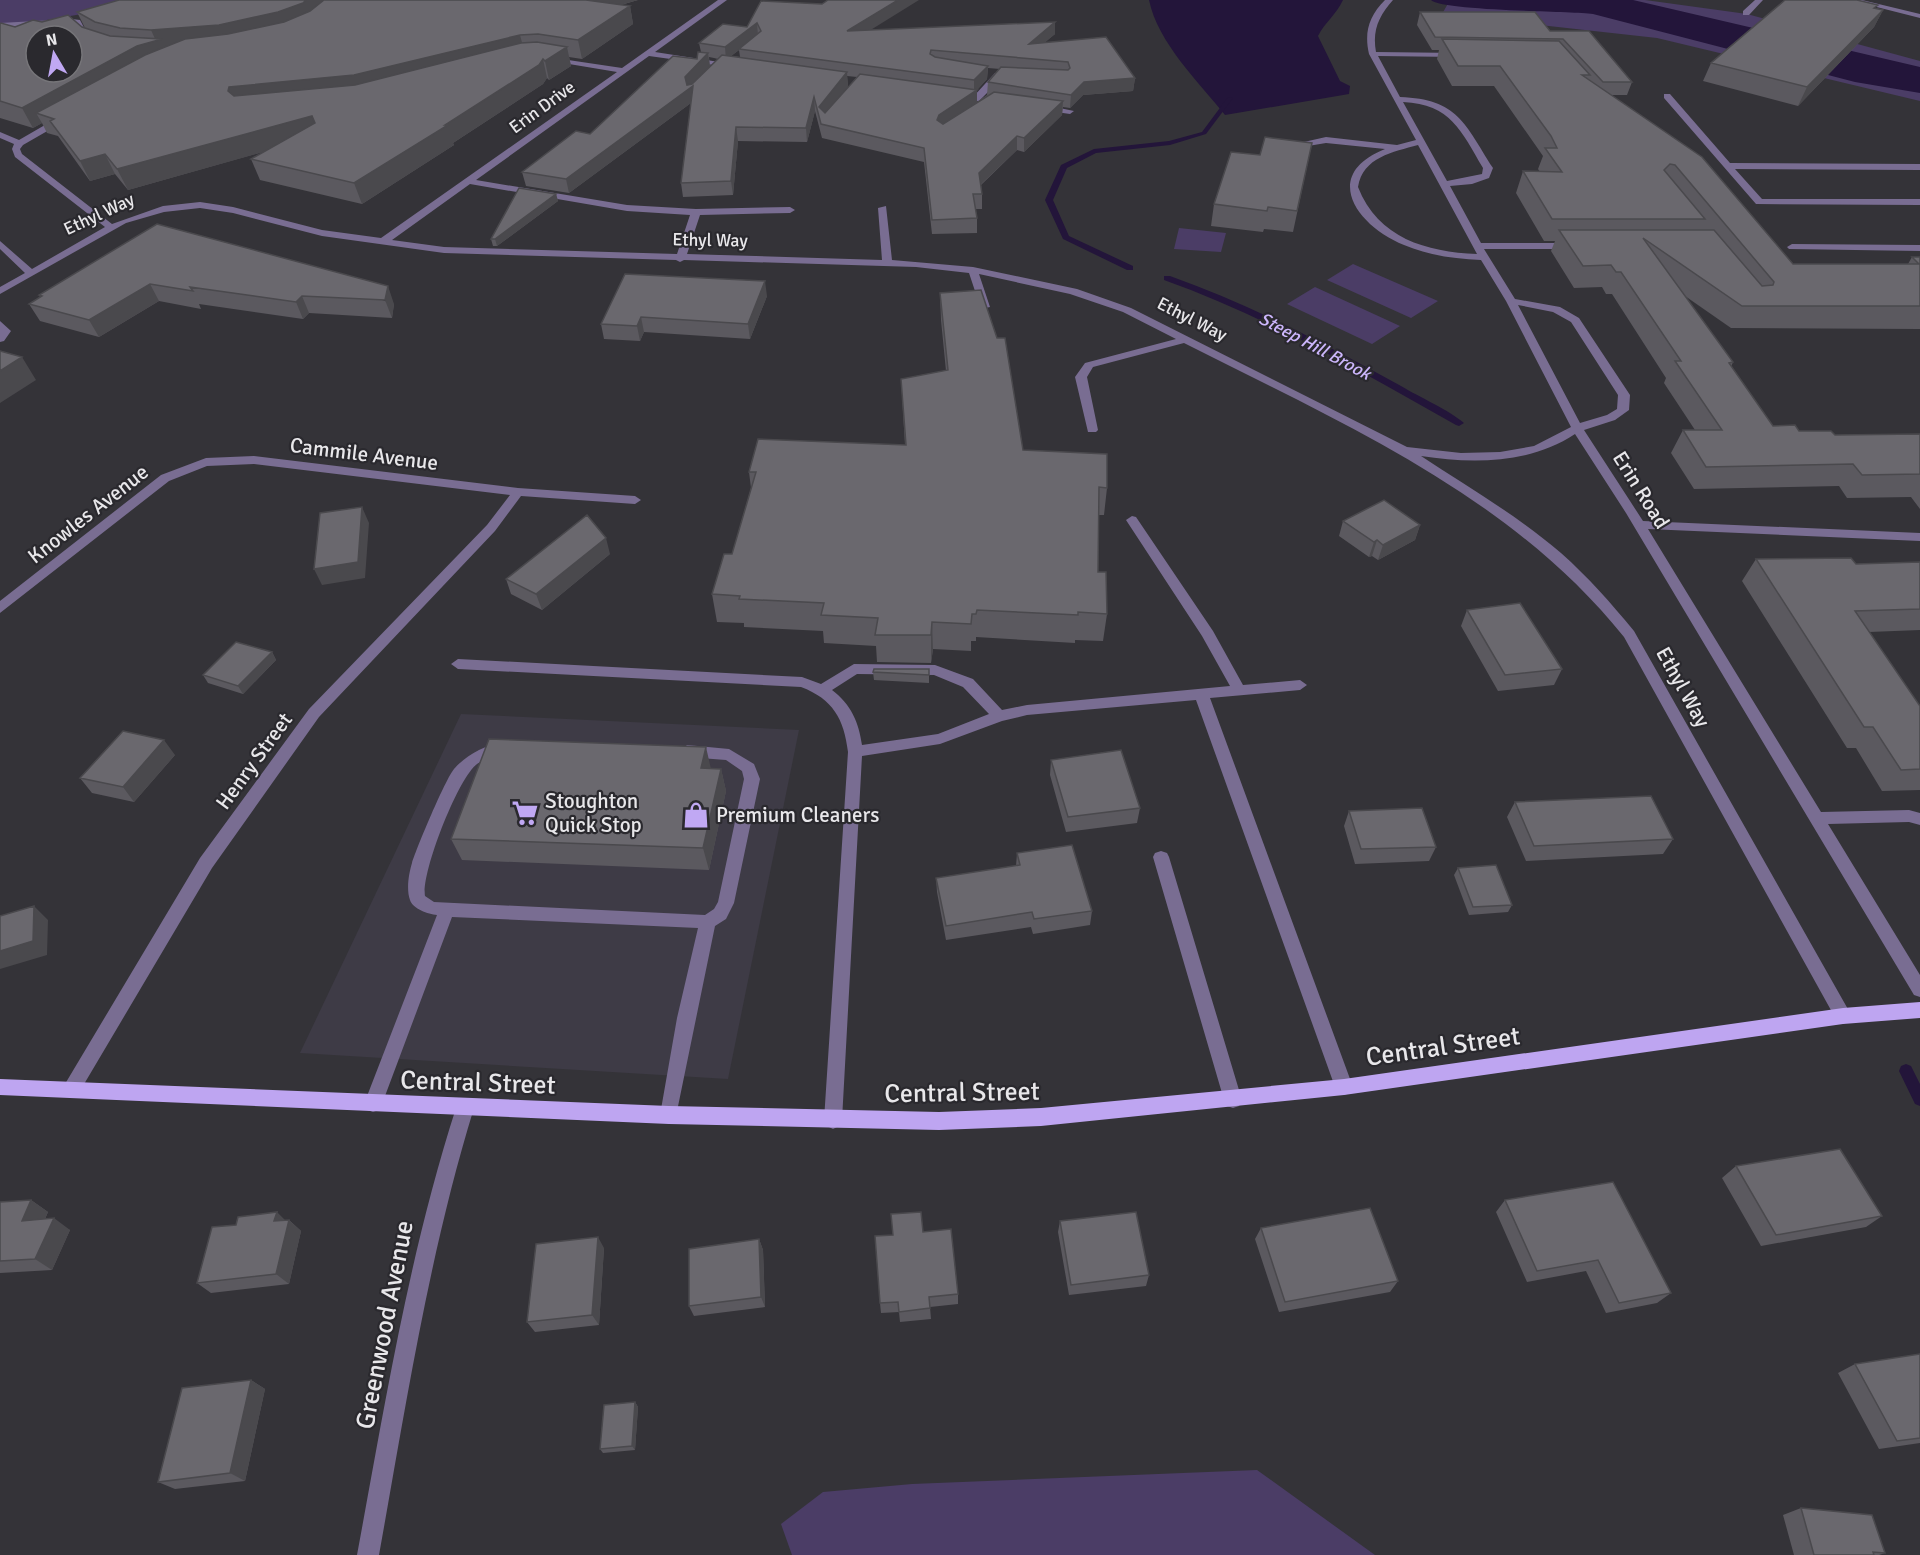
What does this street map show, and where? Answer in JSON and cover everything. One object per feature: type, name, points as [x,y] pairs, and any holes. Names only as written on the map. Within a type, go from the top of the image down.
[{"type":"main road","name":"Central Street","points":[[0,1087],[465,1108],[833,1120],[1041,1118],[1344,1087],[1842,1016],[1920,1010]]},
{"type":"street","name":"Erin Drive","points":[[381,243],[723,0]]},
{"type":"street","name":"Erin Road","points":[[1389,0],[1380,9],[1370,27],[1374,54],[1398,99],[1484,257],[1511,301],[1577,428],[1639,525],[1920,990]]},
{"type":"street","points":[[1746,12],[1759,0]]},
{"type":"street","points":[[1853,0],[1920,16]]},
{"type":"street","points":[[0,26],[72,21],[77,22],[82,34],[93,42]]},
{"type":"street","points":[[646,53],[731,64],[713,71]]},
{"type":"street","points":[[1374,54],[1469,55]]},
{"type":"street","points":[[542,57],[622,70]]},
{"type":"street","points":[[988,74],[1009,76]]},
{"type":"street","points":[[978,103],[998,75]]},
{"type":"street","points":[[1667,96],[1759,202],[1920,202]]},
{"type":"street","points":[[964,98],[978,103],[990,101]]},
{"type":"street","points":[[1398,99],[1418,98],[1447,108],[1488,168],[1486,176],[1478,180],[1444,184]]},
{"type":"street","points":[[1035,107],[1070,111]]},
{"type":"street","points":[[69,115],[19,143],[16,149],[18,155],[110,227]]},
{"type":"street","points":[[0,135],[19,143]]},
{"type":"street","points":[[1283,150],[1297,144],[1326,140],[1400,148]]},
{"type":"street","points":[[1421,141],[1380,154],[1359,169],[1353,187],[1360,204],[1378,224],[1408,244],[1436,253],[1484,257]]},
{"type":"street","points":[[1727,166],[1920,167]]},
{"type":"street","points":[[467,181],[627,208],[696,212],[790,210]]},
{"type":"street","name":"Ethyl Way","points":[[0,291],[110,227],[149,212],[200,205],[233,210],[322,233],[381,243],[467,252],[887,263],[973,270],[1046,284],[1099,298],[1158,323],[1404,450],[1511,522],[1566,564],[1603,601],[1623,626],[1842,1016]]},
{"type":"street","points":[[883,208],[887,263]]},
{"type":"street","points":[[680,258],[696,212]]},
{"type":"street","points":[[0,244],[30,272]]},
{"type":"street","points":[[1478,246],[1581,246]]},
{"type":"street","points":[[1792,248],[1920,248]]},
{"type":"street","points":[[973,270],[988,315]]},
{"type":"street","name":"Ethyl Way","points":[[1404,450],[1440,455],[1497,456],[1538,448],[1560,439],[1577,428],[1616,416],[1623,411],[1624,395],[1575,320],[1556,309],[1511,301]]},
{"type":"street","points":[[0,324],[6,331],[0,339]]},
{"type":"street","points":[[1092,430],[1081,377],[1089,365],[1187,339]]},
{"type":"street","name":"Cammile Avenue","points":[[206,462],[254,460],[518,492],[635,500]]},
{"type":"street","name":"Knowles Avenue","points":[[0,608],[165,478],[206,462]]},
{"type":"street","name":"Henry Street","points":[[71,1090],[206,863],[314,713],[491,528],[518,492]]},
{"type":"street","points":[[1132,520],[1208,634],[1239,690]]},
{"type":"street","points":[[1639,525],[1920,537]]},
{"type":"street","points":[[458,664],[802,682],[823,689],[838,701],[854,732],[855,752],[833,1120]]},
{"type":"street","points":[[823,689],[854,669],[935,670],[968,683],[978,691],[999,716]]},
{"type":"street","points":[[855,752],[940,739],[999,716],[1027,710],[1300,685]]},
{"type":"street","points":[[1201,693],[1344,1087]]},
{"type":"street","points":[[519,744],[503,746],[472,760],[458,775],[420,863],[416,890],[423,905],[447,910],[708,922],[720,914],[726,903],[752,779],[749,768],[729,755],[715,752],[669,750]]},
{"type":"street","points":[[1816,818],[1909,816],[1920,819]]},
{"type":"street","points":[[1161,857],[1233,1100]]},
{"type":"street","points":[[373,1104],[447,910]]},
{"type":"street","points":[[669,1115],[686,1018],[708,922]]},
{"type":"street","name":"Greenwood Avenue","points":[[368,1555],[430,1227],[449,1155],[465,1108]]},
{"type":"shaded area","points":[[0,0],[164,0],[0,28]]},
{"type":"shaded area","points":[[1149,0],[1343,0],[1318,36],[1340,81],[1350,86],[1349,94],[1225,115],[1170,46],[1154,16]]},
{"type":"shaded area","points":[[1431,0],[1633,0],[1920,67],[1920,93],[1855,82],[1593,14],[1480,8],[1440,4]]},
{"type":"shaded area","points":[[1450,0],[1645,0],[1747,14],[1920,61],[1920,101],[1657,38],[1442,14]]},
{"type":"shaded area","points":[[1179,228],[1226,233],[1221,252],[1174,249]]},
{"type":"shaded area","points":[[1353,264],[1438,301],[1411,318],[1327,280]]},
{"type":"shaded area","points":[[1315,287],[1400,326],[1372,344],[1287,304]]},
{"type":"shaded area","points":[[461,714],[799,730],[728,1079],[300,1053]]},
{"type":"shaded area","points":[[1257,1470],[1375,1555],[792,1555],[781,1524],[823,1492],[912,1484]]},
{"type":"building","points":[[119,0],[306,0],[278,12],[219,25],[151,30],[120,28],[95,22],[77,12]]},
{"type":"building","points":[[324,0],[586,0],[630,6],[578,40],[538,34],[520,35],[354,75],[229,87],[228,91],[234,96],[355,85],[521,43],[537,42],[567,47],[545,61],[543,59],[539,65],[445,125],[448,125],[354,183],[251,159],[315,123],[312,116],[117,169],[105,154],[80,161],[50,121],[54,119],[36,113],[145,55],[185,39],[228,34],[284,22],[310,11]]},
{"type":"building","points":[[828,0],[898,0],[847,31],[1055,22],[1029,44],[1106,37],[1135,78],[1084,82],[1071,95],[988,82],[1001,67],[1068,70],[1070,68],[1068,62],[931,50],[930,54],[935,57],[988,66],[974,80],[739,49],[761,31],[757,23],[725,47],[699,43],[723,24],[747,27],[761,1],[822,4]]},
{"type":"building","points":[[1785,0],[1857,0],[1878,5],[1874,8],[1883,10],[1807,87],[1711,63]]},
{"type":"building","points":[[1420,12],[1535,12],[1550,31],[1589,31],[1632,82],[1603,82],[1563,39],[1435,37]]},
{"type":"building","points":[[68,15],[78,24],[24,24],[24,84],[67,84],[22,108],[0,101],[0,24],[15,27],[33,20],[42,22]]},
{"type":"building","points":[[84,28],[110,36],[162,39],[137,46],[84,75]]},
{"type":"building","points":[[1442,39],[1559,41],[1590,75],[1582,75],[1702,157],[1793,264],[1919,264],[1912,257],[1920,257],[1920,306],[1742,306],[1643,238],[1733,362],[1729,363],[1773,426],[1795,425],[1799,431],[1831,431],[1835,435],[1920,434],[1920,474],[1862,475],[1853,464],[1706,467],[1683,430],[1722,430],[1675,361],[1681,361],[1621,272],[1616,272],[1611,265],[1583,266],[1559,230],[1714,230],[1762,286],[1773,285],[1774,282],[1675,165],[1670,164],[1664,170],[1705,219],[1552,219],[1523,171],[1562,172],[1545,148],[1557,148],[1551,136],[1500,66],[1458,66]]},
{"type":"building","points":[[698,52],[708,53],[685,77],[687,85],[692,84],[722,55],[847,72],[819,107],[825,113],[860,74],[977,90],[939,115],[937,120],[943,124],[994,92],[1063,101],[1024,138],[1017,136],[979,173],[982,194],[973,194],[977,218],[932,220],[924,148],[821,124],[814,97],[806,128],[736,127],[731,181],[681,183],[693,86],[566,179],[522,172],[576,131],[590,134],[673,56],[697,59]]},
{"type":"building","points":[[1265,137],[1312,143],[1297,211],[1268,207],[1267,211],[1214,204],[1231,152],[1260,155]]},
{"type":"building","points":[[519,188],[556,194],[495,239],[491,239]]},
{"type":"building","points":[[157,224],[388,286],[385,300],[302,296],[296,302],[190,287],[193,291],[150,284],[89,320],[29,304],[42,296],[39,295]]},
{"type":"building","points":[[625,274],[765,281],[748,324],[641,317],[637,326],[601,324]]},
{"type":"building","points":[[981,290],[997,338],[1005,338],[1023,450],[1107,454],[1107,488],[1099,487],[1098,572],[1106,572],[1107,614],[1078,612],[1078,615],[977,610],[976,614],[972,614],[971,624],[932,622],[931,635],[875,635],[878,618],[821,615],[824,603],[739,599],[740,596],[712,594],[724,554],[732,554],[756,472],[749,472],[758,439],[906,445],[901,379],[948,370],[940,293]]},
{"type":"building","points":[[0,351],[22,357],[0,371]]},
{"type":"building","points":[[1384,500],[1420,525],[1383,545],[1377,540],[1374,542],[1343,521]]},
{"type":"building","points":[[362,507],[358,562],[314,569],[320,513]]},
{"type":"building","points":[[587,515],[606,538],[536,594],[506,579]]},
{"type":"building","points":[[1851,558],[1856,564],[1920,562],[1920,609],[1855,611],[1920,706],[1920,769],[1901,770],[1873,727],[1864,727],[1756,559]]},
{"type":"building","points":[[1520,603],[1562,669],[1505,675],[1467,610]]},
{"type":"building","points":[[236,642],[272,652],[238,686],[203,675]]},
{"type":"building","points":[[874,669],[929,669],[929,675],[873,672]]},
{"type":"building","points":[[123,731],[164,740],[123,787],[80,778]]},
{"type":"building","points":[[489,739],[706,747],[701,768],[721,769],[703,848],[451,839]]},
{"type":"building","points":[[1121,750],[1140,808],[1068,817],[1051,760]]},
{"type":"building","points":[[1651,796],[1673,839],[1534,846],[1515,802]]},
{"type":"building","points":[[1422,808],[1436,847],[1361,849],[1349,811]]},
{"type":"building","points":[[1072,845],[1092,911],[1034,919],[1032,912],[946,926],[936,878],[1020,865],[1017,853]]},
{"type":"building","points":[[1496,865],[1512,905],[1473,907],[1458,868]]},
{"type":"building","points":[[34,906],[33,941],[0,951],[0,916]]},
{"type":"building","points":[[1840,1149],[1882,1216],[1776,1235],[1736,1166]]},
{"type":"building","points":[[1613,1182],[1671,1293],[1619,1303],[1598,1260],[1537,1271],[1505,1200]]},
{"type":"building","points":[[31,1200],[22,1221],[54,1218],[35,1259],[0,1261],[0,1202]]},
{"type":"building","points":[[1370,1208],[1398,1281],[1285,1302],[1261,1228]]},
{"type":"building","points":[[277,1212],[274,1221],[289,1220],[276,1274],[197,1283],[212,1227],[236,1225],[238,1217]]},
{"type":"building","points":[[921,1212],[923,1232],[951,1229],[958,1294],[929,1297],[930,1308],[899,1312],[898,1302],[880,1303],[875,1236],[893,1235],[891,1214]]},
{"type":"building","points":[[1136,1212],[1149,1275],[1071,1285],[1060,1221]]},
{"type":"building","points":[[598,1237],[592,1315],[527,1322],[536,1244]]},
{"type":"building","points":[[759,1239],[761,1297],[689,1306],[689,1249]]},
{"type":"building","points":[[1920,1354],[1920,1438],[1897,1441],[1855,1364]]},
{"type":"building","points":[[251,1380],[230,1473],[158,1482],[182,1388]]},
{"type":"building","points":[[635,1402],[632,1446],[600,1449],[604,1405]]},
{"type":"building","points":[[1801,1508],[1872,1515],[1885,1553],[1814,1555]]},
{"type":"waterway","name":"Steep Hill Brook","points":[[1130,268],[1066,237],[1049,200],[1064,167],[1094,151],[1170,143],[1204,133],[1230,98]]},
{"type":"waterway","name":"Steep Hill Brook","points":[[1167,278],[1280,325],[1459,423]]},
{"type":"waterway","name":"Steep Hill Brook","points":[[1906,1071],[1920,1099]]},
{"type":"place","name":"Stoughton Quick Stop","points":[[525,813]]},
{"type":"place","name":"Premium Cleaners","points":[[696,815]]}]
